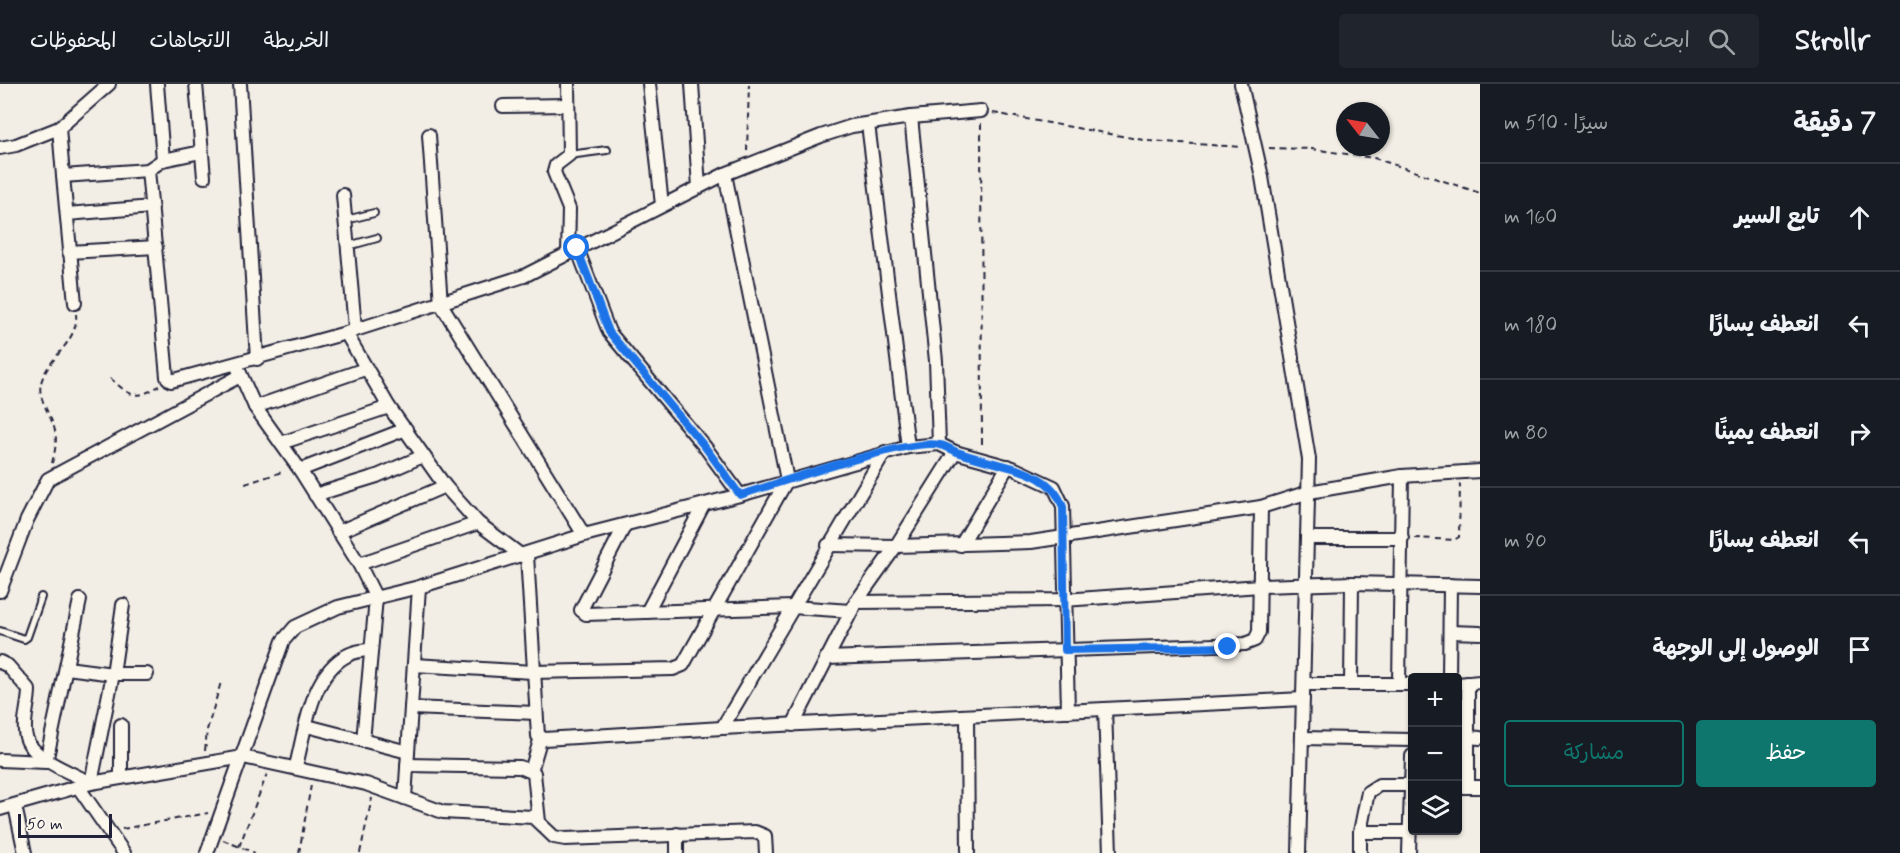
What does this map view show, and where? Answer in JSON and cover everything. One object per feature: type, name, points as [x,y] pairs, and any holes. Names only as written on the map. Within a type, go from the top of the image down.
[{"type":"street","points":[[0,148],[16,145],[59,128],[109,84]]},
{"type":"street","points":[[157,84],[163,160]]},
{"type":"street","points":[[196,84],[204,177]]},
{"type":"street","points":[[240,84],[257,359]]},
{"type":"street","points":[[568,84],[569,155],[556,165],[554,172],[569,209],[573,251],[609,332],[705,447],[740,495]]},
{"type":"street","points":[[649,84],[662,205]]},
{"type":"street","points":[[692,84],[699,187]]},
{"type":"street","points":[[1241,84],[1256,148],[1307,448],[1309,492],[1299,853]]},
{"type":"street","points":[[503,106],[568,105]]},
{"type":"street","points":[[0,591],[27,520],[48,479],[257,359],[441,304],[524,276],[725,174],[821,136],[868,124],[911,117],[981,111]]},
{"type":"street","points":[[911,117],[936,361],[939,444]]},
{"type":"street","points":[[868,124],[908,447]]},
{"type":"street","points":[[59,128],[75,303]]},
{"type":"street","points":[[429,135],[441,304],[584,535]]},
{"type":"street","points":[[63,176],[148,170],[163,160],[201,152]]},
{"type":"street","points":[[148,170],[169,381],[238,370]]},
{"type":"street","points":[[414,665],[534,672],[673,669],[683,665],[787,480],[725,174]]},
{"type":"street","points":[[343,195],[348,246],[351,330],[365,369],[445,486],[478,523],[525,556]]},
{"type":"street","points":[[67,214],[152,207]]},
{"type":"street","points":[[69,252],[156,247]]},
{"type":"street","points":[[255,407],[365,369]]},
{"type":"street","points":[[238,370],[255,407],[300,470],[359,564],[376,598],[363,741]]},
{"type":"street","points":[[281,443],[389,406]]},
{"type":"street","points":[[300,470],[406,429]]},
{"type":"street","points":[[207,853],[287,634],[295,627],[338,607],[420,587],[525,556],[584,535],[740,495],[908,447],[939,444],[955,452],[1008,466],[1054,488],[1063,507],[1068,711]]},
{"type":"street","points":[[722,728],[885,452]]},
{"type":"street","points":[[793,725],[854,606],[896,546],[955,452]]},
{"type":"street","points":[[315,495],[377,476],[423,456]]},
{"type":"street","points":[[961,545],[1008,466]]},
{"type":"street","points":[[828,545],[961,545],[1064,538],[1260,507],[1309,492],[1402,476],[1480,471]]},
{"type":"street","points":[[1399,684],[1402,476]]},
{"type":"street","points":[[338,532],[445,486]]},
{"type":"street","points":[[646,612],[704,504]]},
{"type":"street","points":[[826,658],[1245,645],[1255,640],[1259,632],[1260,507]]},
{"type":"street","points":[[359,564],[478,523]]},
{"type":"street","points":[[626,525],[581,610],[586,614],[1064,600],[1306,584],[1480,586]]},
{"type":"street","points":[[1307,538],[1402,538]]},
{"type":"street","points":[[525,556],[536,732],[541,737],[1303,699]]},
{"type":"street","points":[[1351,684],[1352,583]]},
{"type":"street","points":[[1449,673],[1450,585]]},
{"type":"street","points":[[405,798],[420,587]]},
{"type":"street","points":[[46,762],[80,600]]},
{"type":"street","points":[[85,785],[113,674],[123,605]]},
{"type":"street","points":[[1450,632],[1480,633]]},
{"type":"street","points":[[296,766],[318,686],[328,672],[348,655],[371,649]]},
{"type":"street","points":[[0,662],[8,666],[29,690],[26,737],[46,762],[85,785],[124,853]]},
{"type":"street","points":[[67,668],[113,674],[147,674]]},
{"type":"street","points":[[1468,683],[1474,737],[1468,787]]},
{"type":"street","points":[[1304,684],[1408,684]]},
{"type":"street","points":[[411,708],[536,713]]},
{"type":"street","points":[[1104,709],[1110,853]]},
{"type":"street","points":[[968,716],[968,853]]},
{"type":"street","points":[[121,777],[122,725]]},
{"type":"street","points":[[307,726],[363,741],[408,758],[520,767],[531,771]]},
{"type":"street","points":[[539,822],[531,771],[541,737]]},
{"type":"street","points":[[1302,738],[1408,740]]},
{"type":"street","points":[[0,809],[121,777],[243,756],[314,770],[375,786],[443,812],[533,817],[554,837],[565,839],[761,833],[765,836],[766,853]]},
{"type":"street","points":[[0,760],[46,762]]},
{"type":"street","points":[[1360,853],[1360,832],[1368,792],[1379,785],[1408,784]]},
{"type":"street","points":[[15,806],[25,853]]},
{"type":"street","points":[[1360,832],[1408,832]]},
{"type":"street","points":[[677,834],[677,853]]},
{"type":"street","points":[[1409,835],[1409,853]]},
{"type":"lane","points":[[569,155],[607,150]]},
{"type":"lane","points":[[346,220],[374,213]]},
{"type":"lane","points":[[348,246],[377,238]]},
{"type":"lane","points":[[0,631],[24,639],[27,637],[41,597]]},
{"type":"path","points":[[746,166],[749,84]]},
{"type":"path","points":[[982,459],[981,111],[1149,141],[1256,148],[1292,147],[1374,158],[1480,193]]},
{"type":"path","points":[[48,479],[55,437],[40,384],[77,322],[75,303]]},
{"type":"path","points":[[110,378],[132,396],[142,396],[169,381]]},
{"type":"path","points":[[245,484],[271,474],[300,470]]},
{"type":"path","points":[[1402,538],[1454,540],[1459,537],[1460,472]]},
{"type":"path","points":[[204,763],[207,730],[220,682]]},
{"type":"path","points":[[239,847],[272,761]]},
{"type":"path","points":[[299,853],[314,770]]},
{"type":"path","points":[[360,853],[375,786]]},
{"type":"path","points":[[111,831],[223,811]]},
{"type":"path","points":[[212,836],[255,853]]},
{"type":"route","points":[[577,248],[609,332],[705,447],[740,495],[885,452],[939,444],[955,452],[1013,468],[1043,480],[1059,495],[1063,507],[1065,650],[1228,647]]}]
